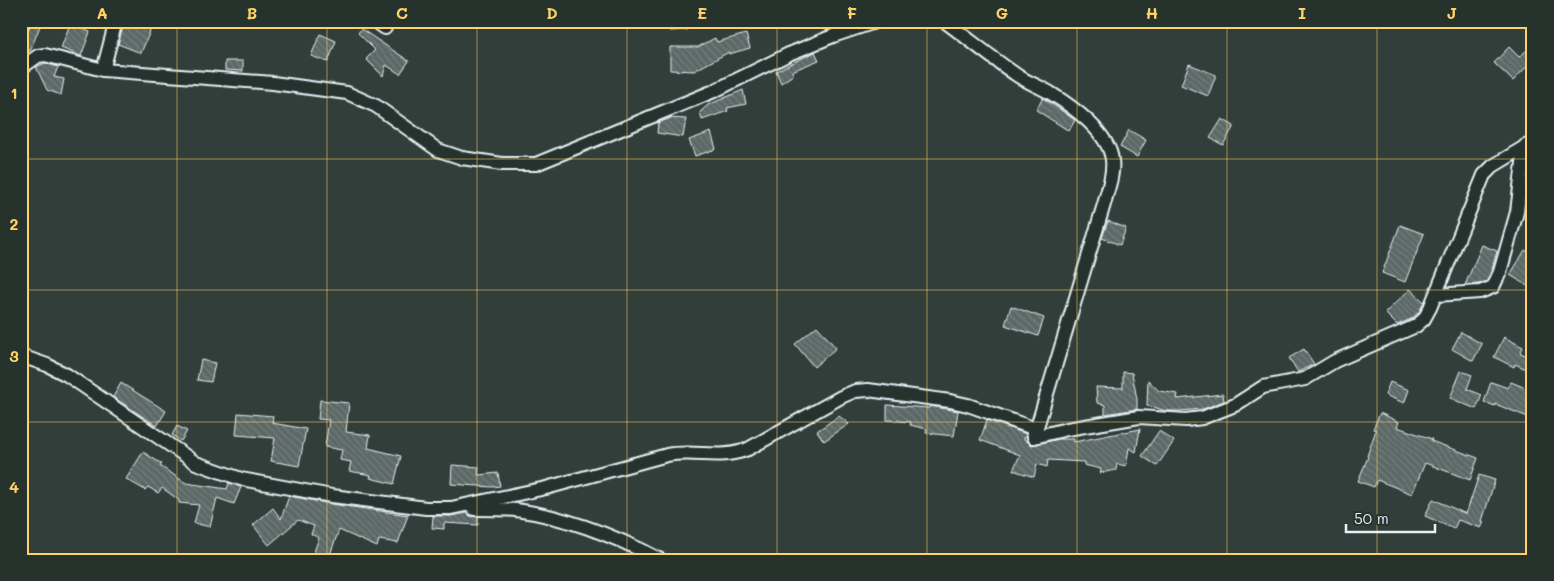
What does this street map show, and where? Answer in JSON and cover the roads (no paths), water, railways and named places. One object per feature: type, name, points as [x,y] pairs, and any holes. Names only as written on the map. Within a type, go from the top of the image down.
[{"type":"street","points":[[21,26],[24,21]]},
{"type":"street","points":[[102,70],[116,21]]},
{"type":"street","points":[[21,68],[38,56],[46,55],[102,70],[273,83],[347,93],[376,106],[438,150],[462,158],[502,164],[536,164],[714,91],[789,54],[833,36],[878,21]]},
{"type":"street","points":[[944,21],[1018,76],[1052,94],[1097,129],[1105,141],[1112,159],[1111,178],[1105,201],[1034,437]]},
{"type":"street","points":[[1034,437],[1067,429],[1139,417],[1186,420],[1202,418],[1235,405],[1263,387],[1305,379],[1335,361],[1416,326],[1424,319],[1436,295],[1484,175],[1493,166],[1529,144]]},
{"type":"street","points":[[1436,295],[1480,292],[1493,287],[1500,272],[1517,212],[1529,144]]},
{"type":"street","points":[[21,356],[47,364],[67,375],[196,464],[241,479],[332,496],[426,508],[514,510],[560,518],[605,534],[661,560]]},
{"type":"street","points":[[451,508],[546,488],[667,454],[680,452],[724,456],[736,454],[855,391],[868,390],[968,405],[1033,428],[1034,437]]}]
